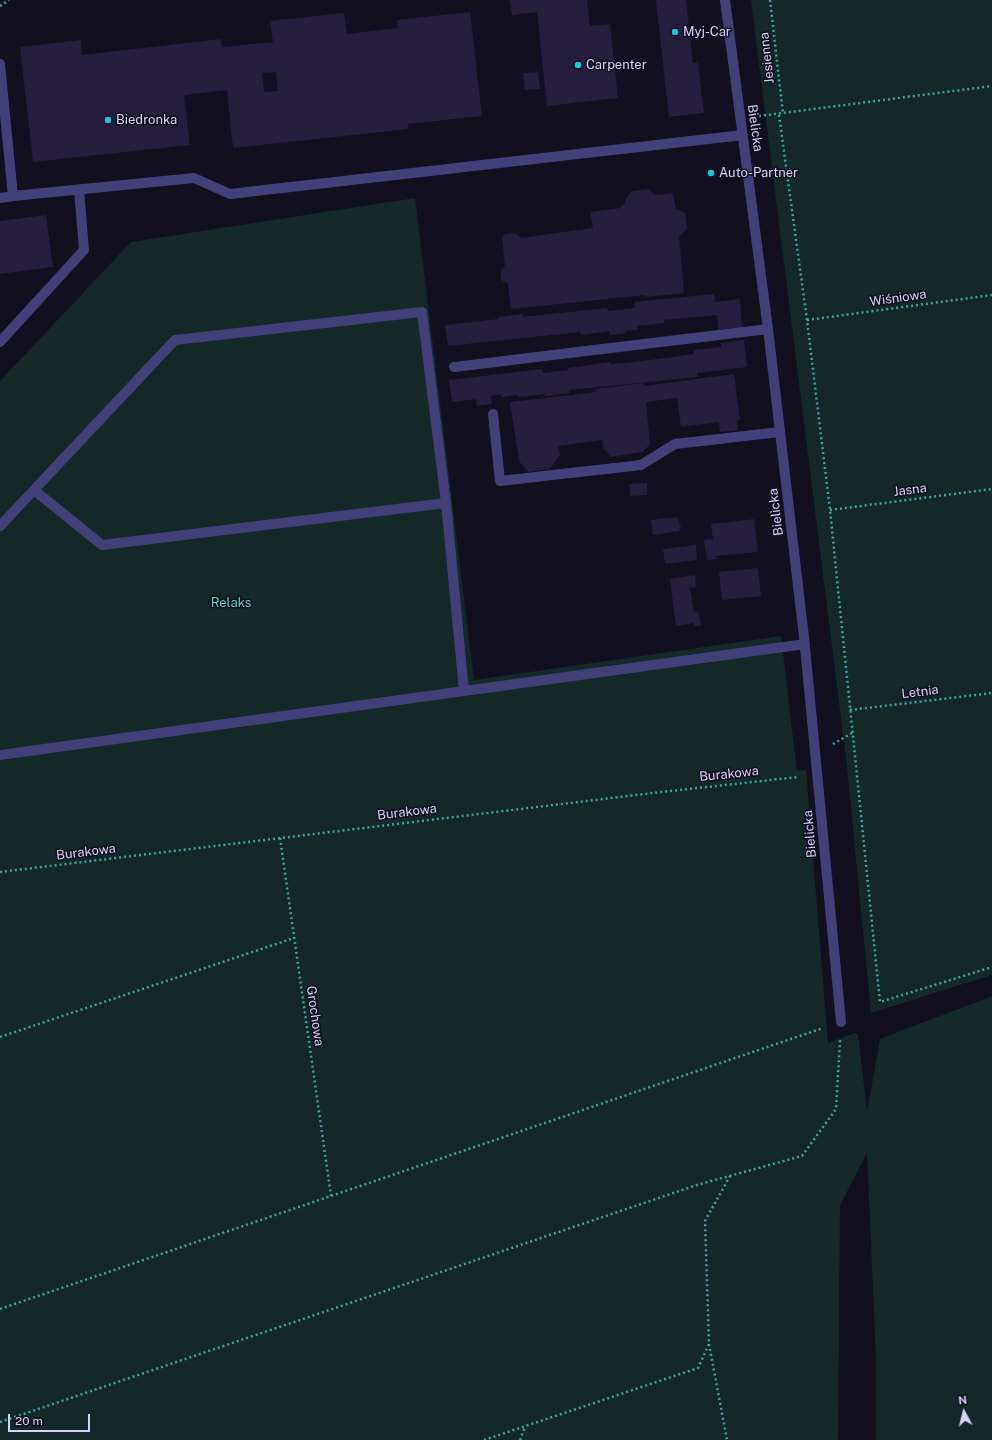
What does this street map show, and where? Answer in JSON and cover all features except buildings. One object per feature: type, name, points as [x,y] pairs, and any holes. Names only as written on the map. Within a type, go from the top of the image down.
[{"type":"street","name":"Bielicka","points":[[725,0],[768,329],[805,644],[841,1022]]},
{"type":"street","points":[[0,64],[13,196]]},
{"type":"street","points":[[0,198],[194,178],[230,194],[743,135]]},
{"type":"street","points":[[0,342],[84,250],[79,190]]},
{"type":"street","points":[[0,526],[175,340],[422,312],[446,503],[464,691]]},
{"type":"street","points":[[454,367],[768,329]]},
{"type":"street","points":[[493,414],[500,481],[641,465],[675,444],[780,432]]},
{"type":"street","points":[[34,490],[102,545],[446,503]]},
{"type":"street","points":[[0,755],[805,644]]},
{"type":"path","points":[[0,6],[9,0]]},
{"type":"path","name":"Jesienna","points":[[770,0],[783,114]]},
{"type":"path","points":[[741,118],[779,115],[992,86]]},
{"type":"path","points":[[779,115],[807,320],[830,510],[880,1002],[992,967]]},
{"type":"path","name":"Wiśniowa","points":[[807,320],[992,295]]},
{"type":"path","name":"Jasna","points":[[830,510],[992,489]]},
{"type":"path","name":"Letnia","points":[[850,710],[992,693]]},
{"type":"path","name":"Burakowa","points":[[0,872],[817,774]]},
{"type":"path","name":"Grochowa","points":[[280,838],[331,1196]]},
{"type":"path","points":[[0,1037],[294,938]]},
{"type":"path","points":[[0,1309],[841,1022],[836,1109],[802,1156],[697,1185],[0,1422]]},
{"type":"path","points":[[727,1440],[709,1344],[705,1221],[730,1175]]},
{"type":"path","points":[[484,1440],[698,1368],[709,1344]]},
{"type":"path","points":[[520,1440],[525,1426]]},
{"type":"green space","points":[[751,0],[992,0],[992,975],[871,1013],[847,767]]},
{"type":"green space","name":"Relaks","points":[[415,198],[474,680],[781,636],[797,771],[806,770],[828,1043],[855,1033],[858,1034],[867,1112],[880,1039],[992,996],[992,1440],[876,1440],[876,1358],[867,1153],[840,1205],[838,1440],[0,1440],[0,381],[131,242]]},
{"type":"place","name":"Myj-Car","points":[[675,32]]},
{"type":"place","name":"Carpenter","points":[[578,65]]},
{"type":"place","name":"Biedronka","points":[[108,120]]},
{"type":"place","name":"Auto-Partner","points":[[711,173]]}]
